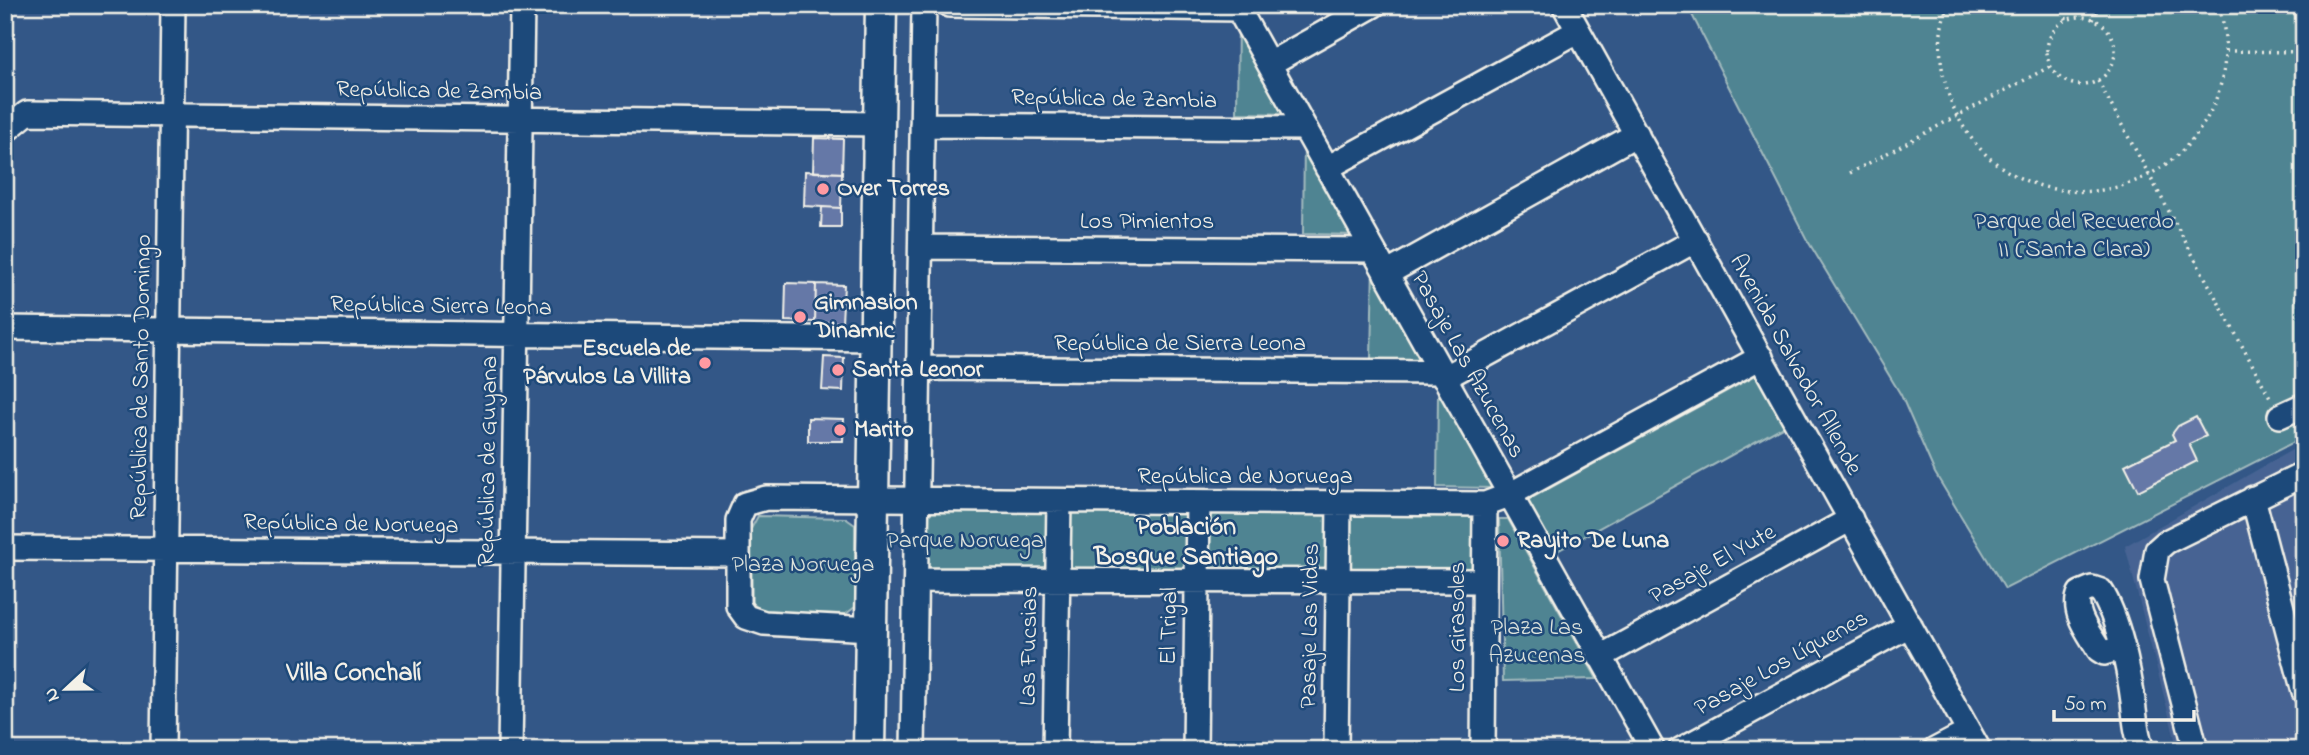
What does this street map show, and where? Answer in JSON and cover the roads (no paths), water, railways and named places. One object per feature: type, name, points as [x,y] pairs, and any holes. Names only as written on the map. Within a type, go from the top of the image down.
[{"type":"main road","points":[[869,750],[881,5]]},
{"type":"street","name":"República de Santo Domingo","points":[[163,750],[173,5]]},
{"type":"street","name":"República de Guyana","points":[[510,750],[522,5]]},
{"type":"street","points":[[913,750],[924,5]]},
{"type":"street","points":[[950,5],[1238,7]]},
{"type":"street","points":[[1269,64],[1374,5]]},
{"type":"street","name":"Avenida Salvador Allende","points":[[1564,5],[1974,741]]},
{"type":"street","name":"Pasaje Las Azucenas","points":[[1238,7],[1653,750]]},
{"type":"street","points":[[1327,168],[1578,31]]},
{"type":"street","name":"República de Zambia","points":[[5,131],[27,113],[880,124]]},
{"type":"street","name":"República de Zambia","points":[[922,125],[1305,128]]},
{"type":"street","points":[[1386,274],[1637,134]]},
{"type":"street","name":"República de Sierra Leona","points":[[919,368],[1442,375],[1696,240]]},
{"type":"street","name":"Los Pimientos","points":[[920,247],[1373,250]]},
{"type":"street","name":"República Sierra Leona","points":[[5,328],[876,339]]},
{"type":"street","name":"República de Noruega","points":[[871,629],[751,620],[738,606],[738,513],[750,501],[1485,504],[1509,495],[1761,357]]},
{"type":"street","points":[[2280,416],[2304,405]]},
{"type":"street","points":[[2196,750],[2152,580],[2152,564],[2157,550],[2166,542],[2304,474]]},
{"type":"street","points":[[2253,498],[2304,692]]},
{"type":"street","name":"Las Fucsias","points":[[1055,750],[1059,502]]},
{"type":"street","name":"El Trigal","points":[[1195,750],[1198,502]]},
{"type":"street","name":"Pasaje Las Vides","points":[[1336,750],[1339,503]]},
{"type":"street","name":"Los Girasoles","points":[[1483,750],[1485,504]]},
{"type":"street","name":"Pasaje El Yute","points":[[1600,657],[1851,519]]},
{"type":"street","name":"República de Noruega","points":[[5,548],[738,554]]},
{"type":"street","points":[[916,580],[1484,581]]},
{"type":"street","name":"Pasaje Los Líquenes","points":[[1680,750],[1910,625]]},
{"type":"street","points":[[2121,648],[2133,700],[2136,732],[2142,750]]},
{"type":"street","points":[[1935,750],[1974,741]]},
{"type":"place","name":"Over Torres","points":[[823,189]]},
{"type":"place","name":"Gimnasion Dinamic","points":[[800,317]]},
{"type":"place","name":"Escuela de Párvulos La Villita","points":[[705,363]]},
{"type":"place","name":"Santa Leonor","points":[[838,370]]},
{"type":"place","name":"Marito","points":[[840,430]]},
{"type":"place","name":"Rayito De Luna","points":[[1503,541]]},
{"type":"district","name":"Población Bosque Santiago","points":[[1186,543]]},
{"type":"district","name":"Villa Conchalí","points":[[354,674]]},
{"type":"park label","name":"Parque del Recuerdo II (Santa Clara)","points":[[2074,236]]},
{"type":"park label","name":"Parque Noruega","points":[[965,541]]},
{"type":"park label","name":"Plaza Noruega","points":[[803,565]]},
{"type":"park label","name":"Plaza Las Azucenas","points":[[1537,642]]}]
